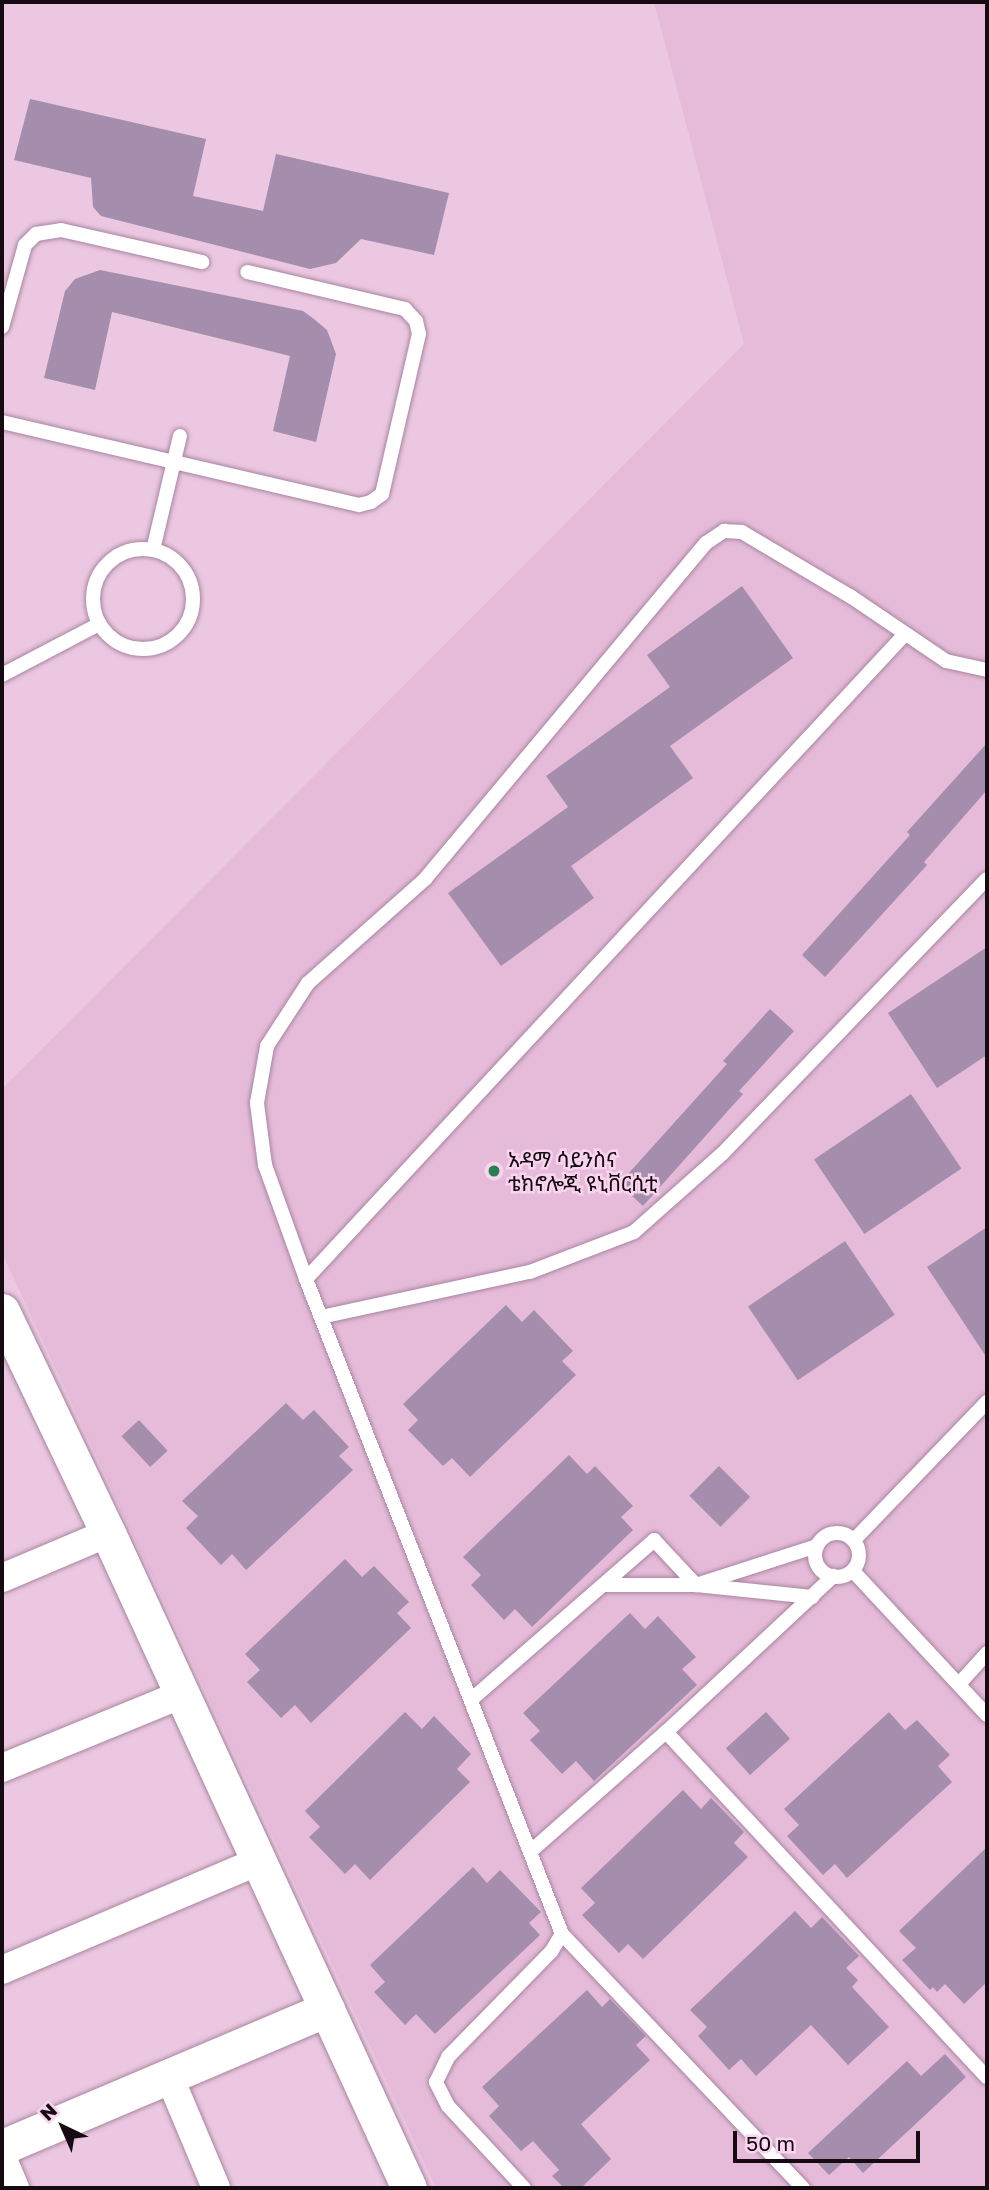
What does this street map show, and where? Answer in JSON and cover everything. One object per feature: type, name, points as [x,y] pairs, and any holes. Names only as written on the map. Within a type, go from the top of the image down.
[{"type":"street","points":[[2,1311],[108,1533],[409,2188]]},
{"type":"street","points":[[2,1578],[108,1533]]},
{"type":"street","points":[[2,1768],[182,1694]]},
{"type":"street","points":[[2,1970],[259,1861]]},
{"type":"street","points":[[2,2147],[327,2008]]},
{"type":"street","points":[[169,2076],[216,2188]]},
{"type":"street","points":[[2,2157],[15,2188]]},
{"type":"lane","points":[[2,327],[25,245],[36,234],[61,230],[202,262]]},
{"type":"lane","points":[[2,422],[359,505],[371,502],[382,494],[419,334],[416,321],[405,309],[247,272]]},
{"type":"lane","points":[[153,550],[180,436]]},
{"type":"lane","points":[[803,2188],[562,1934],[306,1279],[265,1165],[257,1103],[267,1046],[308,983],[425,879],[706,543],[724,531],[742,532],[850,596],[946,662],[987,670]]},
{"type":"lane","points":[[153,550],[177,563],[191,588],[193,601],[183,628],[161,646],[147,649],[120,644],[99,624],[93,597],[102,570],[124,553],[153,550]]},
{"type":"lane","points":[[2,675],[99,624]]},
{"type":"lane","points":[[306,1279],[905,634]]},
{"type":"lane","points":[[321,1317],[530,1272],[634,1232],[723,1153],[987,879]]},
{"type":"lane","points":[[854,1539],[987,1402]]},
{"type":"lane","points":[[833,1576],[821,1570],[816,1562],[817,1545],[822,1538],[838,1532],[854,1539],[860,1555],[853,1571]]},
{"type":"lane","points":[[472,1699],[654,1540],[696,1584]]},
{"type":"lane","points":[[696,1584],[817,1545]]},
{"type":"lane","points":[[531,1851],[666,1732],[833,1576],[853,1571]]},
{"type":"lane","points":[[853,1571],[987,1715]]},
{"type":"lane","points":[[605,1585],[696,1584],[812,1597]]},
{"type":"lane","points":[[959,1684],[987,1653]]},
{"type":"lane","points":[[666,1732],[987,2077]]},
{"type":"lane","points":[[524,2188],[448,2106],[436,2082],[448,2057],[551,1952],[562,1934]]},
{"type":"shaded area","name":"አዳማ ሳይንስና ቴክኖሎጂ ዩኒቨርሲቲ","points":[[654,2],[987,2],[987,2188],[436,2188],[2,1253],[2,1089],[744,344]]},
{"type":"building","points":[[30,99],[206,139],[193,196],[263,211],[276,154],[449,193],[434,255],[361,239],[336,263],[310,269],[101,216],[93,207],[91,178],[14,160]]},
{"type":"building","points":[[100,270],[303,311],[314,319],[327,330],[336,354],[316,442],[273,431],[290,356],[112,312],[95,390],[44,378],[65,291],[75,279]]},
{"type":"building","points":[[742,586],[793,658],[670,746],[693,778],[571,866],[594,898],[501,966],[448,893],[568,807],[546,776],[670,687],[647,655]]},
{"type":"building","points":[[987,743],[987,790],[924,862],[927,865],[825,977],[802,955],[910,835],[907,832]]},
{"type":"building","points":[[987,947],[987,1055],[937,1088],[888,1013]]},
{"type":"building","points":[[770,1009],[794,1031],[739,1091],[743,1094],[643,1206],[619,1184],[727,1064],[723,1061]]},
{"type":"building","points":[[911,1094],[961,1169],[864,1234],[814,1159]]},
{"type":"building","points":[[987,1227],[987,1358],[927,1267]]},
{"type":"building","points":[[845,1241],[895,1315],[798,1380],[748,1306]]},
{"type":"building","points":[[506,1305],[522,1322],[534,1310],[573,1351],[562,1361],[576,1375],[470,1477],[452,1458],[443,1466],[408,1430],[418,1420],[403,1404]]},
{"type":"building","points":[[286,1403],[303,1420],[314,1410],[349,1447],[339,1456],[353,1470],[246,1570],[232,1554],[221,1565],[186,1528],[198,1516],[182,1501]]},
{"type":"building","points":[[139,1420],[168,1451],[150,1467],[121,1436]]},
{"type":"building","points":[[569,1455],[587,1474],[595,1466],[633,1506],[621,1517],[633,1530],[532,1627],[515,1609],[504,1620],[471,1585],[481,1575],[463,1557]]},
{"type":"building","points":[[719,1466],[750,1497],[720,1527],[689,1496]]},
{"type":"building","points":[[345,1559],[362,1577],[374,1566],[409,1602],[397,1613],[411,1628],[311,1723],[295,1705],[281,1718],[247,1682],[260,1670],[245,1654]]},
{"type":"building","points":[[630,1613],[645,1629],[658,1616],[696,1657],[682,1669],[697,1685],[594,1781],[576,1761],[562,1774],[530,1740],[540,1731],[523,1713]]},
{"type":"building","points":[[405,1712],[422,1729],[434,1716],[471,1754],[457,1769],[470,1782],[370,1880],[355,1864],[345,1874],[309,1837],[320,1827],[305,1811]]},
{"type":"building","points":[[766,1712],[790,1739],[750,1775],[726,1748]]},
{"type":"building","points":[[889,1712],[905,1730],[917,1720],[950,1755],[938,1766],[952,1782],[847,1878],[835,1864],[823,1875],[787,1836],[799,1825],[784,1809]]},
{"type":"building","points":[[683,1790],[701,1809],[711,1798],[744,1832],[734,1843],[748,1857],[643,1959],[628,1944],[619,1953],[582,1915],[595,1903],[581,1888]]},
{"type":"building","points":[[987,1847],[987,1982],[964,2004],[945,1984],[937,1992],[933,1987],[930,1990],[902,1960],[916,1948],[899,1931]]},
{"type":"building","points":[[473,1867],[487,1883],[500,1870],[541,1912],[529,1923],[540,1935],[435,2034],[416,2014],[405,2025],[374,1992],[385,1982],[370,1965]]},
{"type":"building","points":[[795,1911],[811,1928],[822,1917],[859,1956],[846,1968],[858,1980],[852,1987],[889,2027],[848,2065],[811,2025],[756,2076],[741,2059],[729,2070],[698,2036],[707,2027],[690,2010]]},
{"type":"building","points":[[587,1990],[602,2007],[610,1999],[646,2036],[636,2045],[650,2060],[581,2124],[611,2159],[581,2188],[564,2188],[552,2176],[559,2170],[533,2141],[521,2151],[489,2116],[499,2106],[482,2087]]},
{"type":"building","points":[[945,2054],[966,2077],[863,2173],[849,2157],[829,2175],[808,2153],[907,2061],[921,2076]]},
{"type":"place","name":"አዳማ ሳይንስና ቴክኖሎጂ ዩኒቨርሲቲ","points":[[494,1171]]}]
